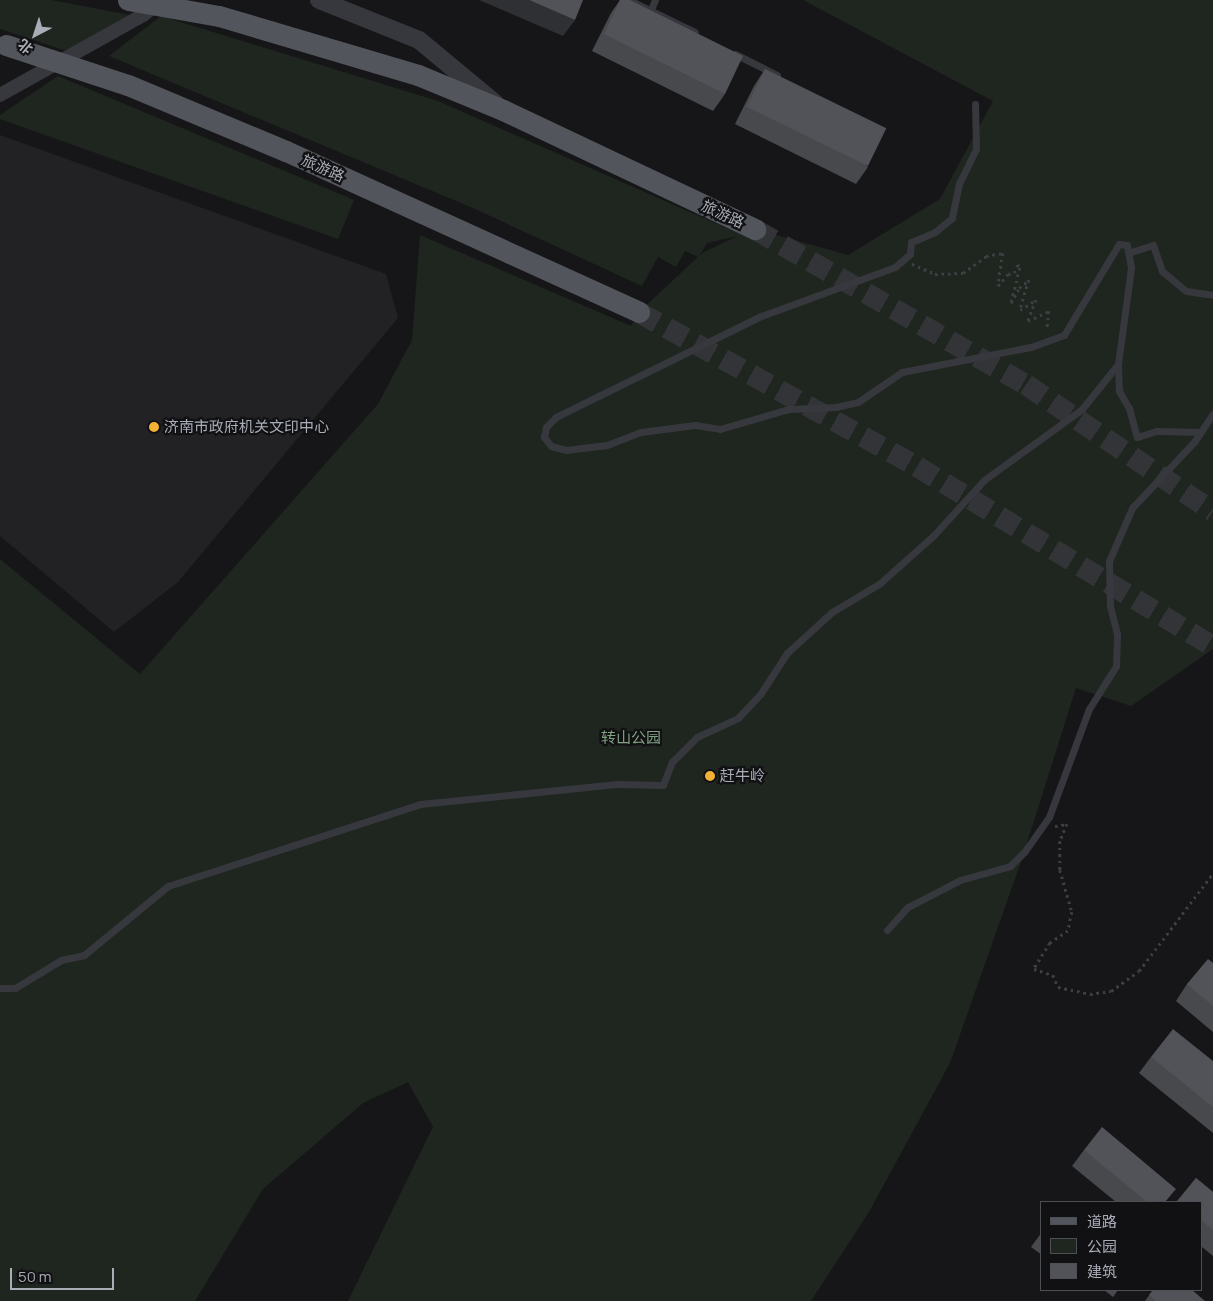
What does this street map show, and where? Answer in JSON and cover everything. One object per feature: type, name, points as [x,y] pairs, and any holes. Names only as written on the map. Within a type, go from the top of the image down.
[{"type":"main road","name":"旅游路","points":[[128,0],[219,16],[418,75],[503,110],[755,229]]},
{"type":"main road","name":"旅游路","points":[[3,44],[128,85],[295,156],[639,312]]},
{"type":"street","points":[[0,96],[143,16],[162,0]]},
{"type":"street","points":[[319,0],[419,40],[503,110]]},
{"type":"lane","points":[[629,0],[651,9],[702,36]]},
{"type":"lane","points":[[651,9],[655,0]]},
{"type":"lane","points":[[727,49],[786,80]]},
{"type":"lane","points":[[975,104],[976,149],[959,184],[952,218],[935,232],[912,242],[910,254],[895,267],[761,316],[556,417],[546,426],[544,437],[551,446],[566,450],[607,445],[641,432],[695,426],[720,429],[789,409],[836,407],[858,402],[902,372],[1046,342],[1064,335],[1119,244],[1127,245],[1131,268],[1118,364],[1119,391],[1129,408],[1137,437],[1157,432],[1200,432]]},
{"type":"lane","points":[[1128,253],[1153,245],[1162,272],[1186,291],[1213,295]]},
{"type":"lane","points":[[0,988],[15,988],[61,960],[84,955],[168,886],[420,804],[618,784],[663,785],[672,762],[696,737],[738,718],[761,693],[787,653],[832,612],[878,584],[906,560],[934,535],[984,480],[1082,409],[1118,364]]},
{"type":"lane","points":[[887,930],[908,907],[952,884],[1010,866],[1025,851],[1049,816],[1089,709],[1116,666],[1117,634],[1110,606],[1109,561],[1132,508],[1200,432],[1213,414]]},
{"type":"path","points":[[903,260],[935,274],[963,272],[986,256],[1003,253],[998,286],[1008,274],[1014,273],[1018,264],[1020,268],[1011,303],[1019,288],[1029,280],[1020,310],[1036,300],[1028,321],[1049,311],[1046,342]]},
{"type":"path","points":[[1049,816],[1055,826],[1067,824],[1060,841],[1060,870],[1072,912],[1068,931],[1050,943],[1034,969],[1053,975],[1058,988],[1090,994],[1111,991],[1139,971],[1213,873]]},
{"type":"shaded area","name":"济南市政府机关文印中心","points":[[0,135],[386,274],[398,318],[178,582],[114,632],[0,536]]},
{"type":"green space","points":[[0,0],[51,0],[130,15],[67,51],[0,29]]},
{"type":"green space","name":"转山公园","points":[[803,0],[1213,0],[1213,649],[1131,706],[1076,688],[1022,859],[950,1063],[869,1212],[811,1301],[348,1301],[433,1127],[408,1082],[363,1103],[263,1189],[195,1301],[0,1301],[0,559],[140,674],[378,404],[412,340],[420,235],[631,326],[639,312],[698,257],[685,251],[676,267],[658,257],[642,286],[473,208],[109,56],[161,16],[438,101],[742,235],[755,229],[848,255],[940,199],[993,101]],"holes":[[[738,236],[700,255],[707,243]]]},
{"type":"green space","points":[[58,76],[354,200],[338,239],[0,119],[0,115]]},
{"type":"building","points":[[529,0],[583,0],[575,20]]},
{"type":"building","points":[[620,0],[630,0],[743,56],[725,94],[604,34]]},
{"type":"building","points":[[765,69],[886,128],[868,166],[747,107]]},
{"type":"building","points":[[1208,959],[1213,963],[1213,1006],[1187,984]]},
{"type":"building","points":[[1173,1029],[1213,1061],[1213,1107],[1151,1057]]},
{"type":"building","points":[[1102,1127],[1176,1189],[1166,1201],[1146,1201],[1084,1150]]},
{"type":"building","points":[[1196,1178],[1213,1192],[1213,1230],[1203,1222],[1203,1201],[1178,1201]]},
{"type":"building","points":[[1152,1291],[1193,1291],[1205,1301],[1156,1301],[1149,1295]]},
{"type":"tunnel","points":[[755,229],[1026,384],[1213,511]]},
{"type":"tunnel","points":[[639,312],[917,466],[1213,646]]},
{"type":"place","name":"济南市政府机关文印中心","points":[[154,427]]},
{"type":"place","name":"赶牛岭","points":[[710,776]]}]
